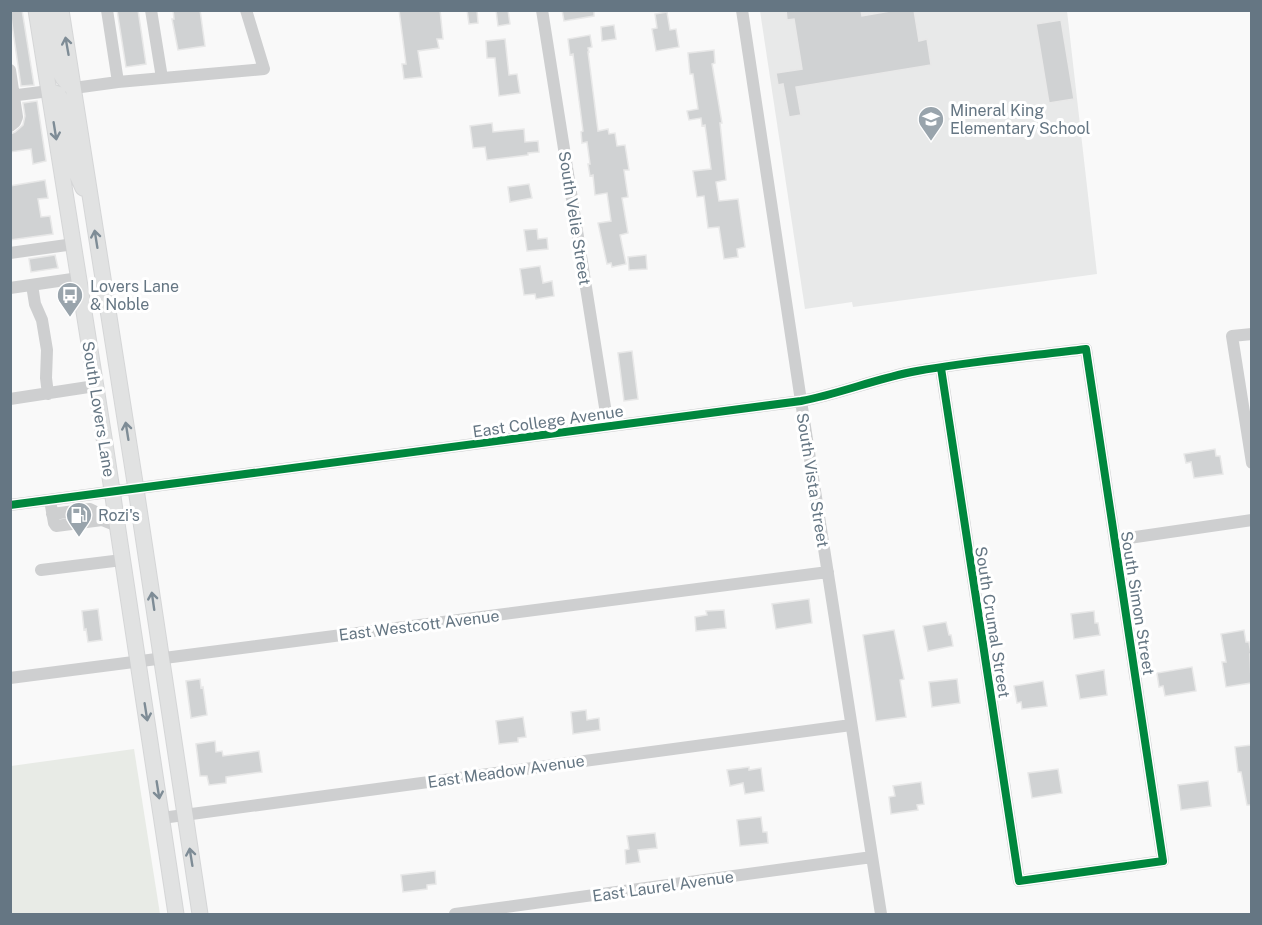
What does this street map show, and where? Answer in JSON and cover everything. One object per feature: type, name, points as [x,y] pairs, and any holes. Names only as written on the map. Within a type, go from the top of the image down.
[{"type":"main road","name":"South Lovers Lane","points":[[36,10],[176,915]]},
{"type":"main road","points":[[48,10],[60,73],[74,88]]},
{"type":"main road","name":"South Lovers Lane","points":[[61,10],[200,915]]},
{"type":"main road","points":[[49,91],[58,94],[62,102],[75,170],[91,207]]},
{"type":"street","points":[[107,10],[118,82]]},
{"type":"street","points":[[151,10],[162,78]]},
{"type":"street","points":[[74,88],[264,69],[246,10]]},
{"type":"street","name":"South Velie Street","points":[[542,10],[608,426]]},
{"type":"street","name":"South Vista Street","points":[[742,10],[881,915]]},
{"type":"street","points":[[10,70],[12,96],[17,117],[10,126]]},
{"type":"street","points":[[12,96],[49,91]]},
{"type":"street","points":[[10,253],[74,244]]},
{"type":"street","points":[[10,288],[79,278]]},
{"type":"street","points":[[32,285],[35,304],[42,320],[47,350],[45,378],[48,394]]},
{"type":"street","points":[[1251,334],[1232,336],[1251,463]]},
{"type":"street","name":"East College Avenue","points":[[10,505],[801,401],[833,395],[886,378],[941,368],[1086,349]]},
{"type":"street","name":"South Simon Street","points":[[1086,349],[1163,861]]},
{"type":"street","name":"South Crumal Street","points":[[941,368],[1019,881],[1163,861]]},
{"type":"street","points":[[10,399],[95,386]]},
{"type":"street","points":[[50,500],[56,526],[102,520],[117,526]]},
{"type":"street","points":[[1115,540],[1251,520]]},
{"type":"street","points":[[40,570],[122,560]]},
{"type":"street","name":"East Westcott Avenue","points":[[10,678],[828,572]]},
{"type":"street","name":"East Meadow Avenue","points":[[162,818],[851,725]]},
{"type":"street","name":"East Laurel Avenue","points":[[455,915],[872,857]]},
{"type":"shaded area","name":"Mineral King Elementary School","points":[[760,11],[1067,11],[1097,274],[853,307],[852,302],[805,309]]},
{"type":"shaded area","points":[[134,749],[160,914],[11,914],[11,766]]},
{"type":"building","points":[[10,10],[22,10],[34,85],[21,86]]},
{"type":"building","points":[[117,10],[138,10],[146,64],[126,67]]},
{"type":"building","points":[[173,10],[200,10],[205,46],[178,50],[172,19],[174,19]]},
{"type":"building","points":[[399,10],[440,10],[443,39],[437,39],[439,48],[418,51],[422,77],[404,79],[402,64],[406,64]]},
{"type":"building","points":[[467,10],[477,10],[478,23],[469,24]]},
{"type":"building","points":[[496,10],[508,10],[510,24],[498,26]]},
{"type":"building","points":[[562,10],[594,10],[594,16],[564,21]]},
{"type":"building","points":[[786,10],[861,10],[862,16],[896,10],[914,10],[919,41],[927,39],[931,65],[796,87],[801,115],[789,117],[783,84],[778,85],[776,73],[802,69],[794,19],[787,20]]},
{"type":"building","points":[[667,12],[670,30],[676,29],[679,47],[656,51],[652,29],[657,28],[655,14]]},
{"type":"building","points":[[1061,20],[1074,99],[1049,103],[1036,24]]},
{"type":"building","points":[[614,25],[616,39],[602,41],[601,27]]},
{"type":"building","points":[[590,35],[592,47],[588,48],[588,52],[598,131],[608,129],[609,134],[615,133],[617,146],[625,145],[629,170],[624,170],[628,197],[622,198],[628,233],[620,235],[626,264],[612,267],[611,263],[607,264],[598,223],[611,221],[607,193],[595,195],[593,175],[590,176],[587,142],[582,143],[581,132],[583,131],[573,54],[570,55],[568,39]]},
{"type":"building","points":[[505,39],[509,75],[517,74],[520,93],[499,96],[495,58],[487,58],[486,41]]},
{"type":"building","points":[[714,50],[715,63],[712,64],[722,123],[720,123],[726,180],[716,182],[719,201],[738,199],[745,247],[737,249],[738,257],[724,259],[719,227],[708,228],[704,196],[697,197],[693,171],[711,169],[705,125],[702,126],[701,118],[689,120],[687,111],[698,109],[688,53]]},
{"type":"building","points":[[37,101],[46,161],[33,164],[31,149],[10,152],[10,134],[23,125],[25,116],[23,103]]},
{"type":"building","points":[[492,123],[493,132],[524,129],[525,142],[538,141],[539,152],[487,160],[485,147],[473,148],[470,126]]},
{"type":"building","points":[[45,180],[48,198],[38,199],[41,217],[50,216],[53,234],[10,240],[10,186]]},
{"type":"building","points":[[529,184],[532,198],[510,202],[508,187]]},
{"type":"building","points":[[537,229],[538,239],[547,238],[548,249],[527,251],[524,230]]},
{"type":"building","points":[[55,255],[58,268],[31,272],[29,259]]},
{"type":"building","points":[[646,255],[647,269],[629,270],[628,257]]},
{"type":"building","points":[[540,266],[543,283],[552,281],[554,296],[536,299],[535,294],[524,295],[520,269]]},
{"type":"building","points":[[632,351],[638,399],[624,401],[618,353]]},
{"type":"building","points":[[1215,449],[1216,456],[1220,456],[1223,474],[1194,478],[1191,462],[1186,463],[1184,454]]},
{"type":"building","points":[[809,599],[812,623],[776,629],[772,604]]},
{"type":"building","points":[[98,609],[102,640],[88,642],[82,611]]},
{"type":"building","points":[[724,610],[726,628],[696,631],[695,617],[707,615],[706,611]]},
{"type":"building","points":[[1094,611],[1095,623],[1098,623],[1100,635],[1074,639],[1071,614]]},
{"type":"building","points":[[946,622],[953,646],[928,651],[923,626]]},
{"type":"building","points":[[894,630],[904,679],[900,680],[906,717],[876,721],[863,635]]},
{"type":"building","points":[[1244,630],[1251,654],[1251,683],[1226,687],[1222,662],[1226,662],[1221,634]]},
{"type":"building","points":[[1192,667],[1196,691],[1165,696],[1163,686],[1159,687],[1157,673]]},
{"type":"building","points":[[1104,670],[1107,695],[1080,699],[1076,675]]},
{"type":"building","points":[[200,679],[207,715],[191,718],[186,681]]},
{"type":"building","points":[[957,679],[960,703],[932,707],[929,682]]},
{"type":"building","points":[[1043,681],[1047,706],[1022,709],[1021,702],[1017,703],[1014,686]]},
{"type":"building","points":[[586,710],[587,720],[599,718],[600,730],[573,734],[571,712]]},
{"type":"building","points":[[523,717],[526,737],[518,738],[518,742],[499,744],[496,721]]},
{"type":"building","points":[[215,741],[216,752],[222,751],[223,756],[259,751],[262,772],[226,777],[226,783],[209,785],[207,776],[200,776],[196,744]]},
{"type":"building","points":[[1251,745],[1251,805],[1247,805],[1241,772],[1238,772],[1235,747]]},
{"type":"building","points":[[749,767],[749,770],[761,768],[764,791],[745,794],[743,783],[730,786],[727,770]]},
{"type":"building","points":[[1058,769],[1062,793],[1032,798],[1028,773]]},
{"type":"building","points":[[1208,781],[1211,806],[1181,810],[1178,785]]},
{"type":"building","points":[[921,782],[924,804],[917,805],[918,810],[891,814],[889,797],[895,796],[893,786]]},
{"type":"building","points":[[761,817],[763,832],[767,832],[768,843],[740,846],[737,820]]},
{"type":"building","points":[[655,833],[657,848],[638,850],[640,862],[626,864],[625,850],[629,849],[627,836]]},
{"type":"building","points":[[435,871],[436,884],[427,885],[427,889],[403,892],[401,875]]},
{"type":"cycle path","points":[[10,505],[801,401],[917,371],[1086,349],[1163,861],[1019,881],[941,368]]},
{"type":"place","name":"Mineral King Elementary School","points":[[931,142]]},
{"type":"place","name":"Lovers Lane & Noble","points":[[70,318]]},
{"type":"place","name":"Rozi's","points":[[79,538]]}]
